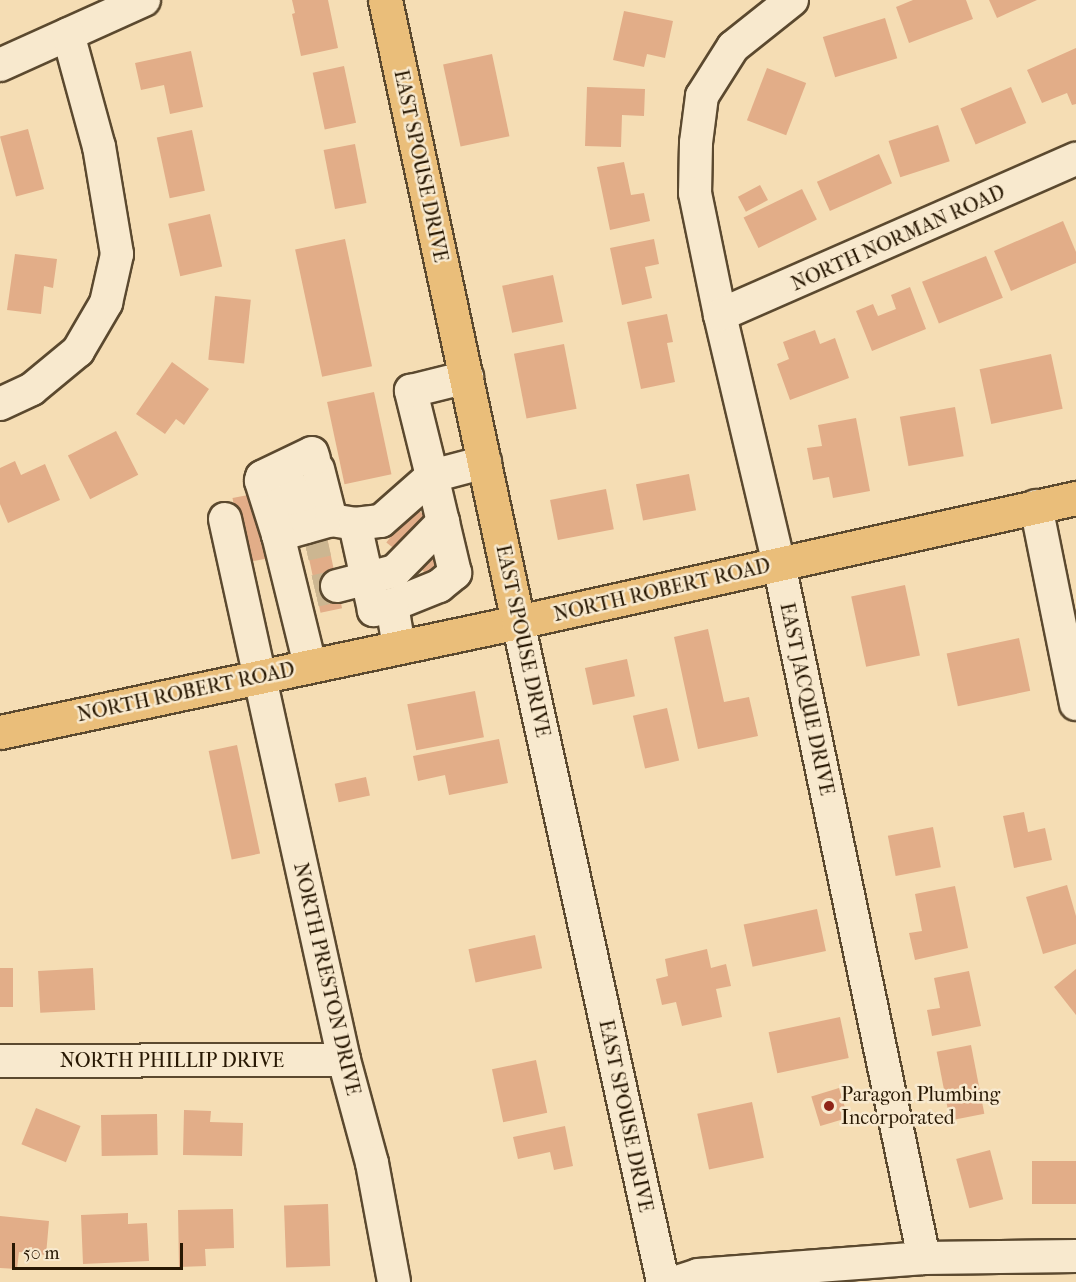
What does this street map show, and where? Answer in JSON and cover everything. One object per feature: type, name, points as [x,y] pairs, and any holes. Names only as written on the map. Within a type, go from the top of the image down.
[{"type":"main road","name":"EAST SPOUSE DRIVE","points":[[385,0],[518,622]]},
{"type":"main road","name":"NORTH ROBERT ROAD","points":[[0,732],[518,622],[1076,498]]},
{"type":"street","points":[[0,65],[144,0]]},
{"type":"street","name":"EAST JACQUE DRIVE","points":[[792,0],[733,46],[702,96],[696,142],[695,193],[720,315],[779,564],[924,1258]]},
{"type":"street","points":[[0,404],[32,388],[78,351],[106,303],[117,254],[99,147],[68,34]]},
{"type":"street","name":"NORTH NORMAN ROAD","points":[[720,315],[1076,159]]},
{"type":"street","points":[[310,665],[314,583],[323,539],[293,472],[262,477],[261,481],[323,539],[374,610],[439,586],[455,573],[411,391],[467,377]]},
{"type":"street","points":[[323,539],[381,521],[432,476],[485,462]]},
{"type":"street","points":[[1036,506],[1076,704]]},
{"type":"street","name":"NORTH PRESTON DRIVE","points":[[225,519],[344,1060],[372,1163],[394,1282]]},
{"type":"street","points":[[323,539],[395,571],[443,522]]},
{"type":"street","points":[[314,583],[323,539]]},
{"type":"street","points":[[392,605],[399,647]]},
{"type":"street","name":"EAST SPOUSE DRIVE","points":[[518,622],[663,1282]]},
{"type":"street","name":"NORTH PHILLIP DRIVE","points":[[0,1061],[344,1060]]},
{"type":"street","points":[[677,1282],[699,1275],[924,1258],[1076,1256]]},
{"type":"building","points":[[292,0],[328,0],[338,48],[301,56],[292,14],[295,13]]},
{"type":"building","points":[[913,0],[966,0],[973,19],[909,43],[896,7]]},
{"type":"building","points":[[989,0],[1037,0],[997,18]]},
{"type":"building","points":[[624,11],[673,21],[665,58],[647,54],[644,67],[613,60]]},
{"type":"building","points":[[885,18],[897,58],[835,77],[823,37]]},
{"type":"building","points":[[1076,48],[1076,104],[1072,105],[1067,93],[1042,103],[1027,70]]},
{"type":"building","points":[[191,51],[203,107],[170,114],[164,85],[141,90],[135,63]]},
{"type":"building","points":[[492,54],[509,136],[461,147],[443,64]]},
{"type":"building","points":[[344,66],[356,123],[325,129],[313,73]]},
{"type":"building","points":[[767,68],[806,83],[786,135],[747,120]]},
{"type":"building","points":[[587,87],[645,89],[644,116],[622,115],[621,147],[585,146]]},
{"type":"building","points":[[1011,87],[1026,123],[976,144],[960,108]]},
{"type":"building","points":[[938,125],[950,161],[900,177],[889,141]]},
{"type":"building","points":[[28,129],[44,189],[16,196],[0,137]]},
{"type":"building","points":[[192,130],[205,191],[170,198],[157,137]]},
{"type":"building","points":[[355,144],[366,203],[335,209],[324,150]]},
{"type":"building","points":[[879,154],[892,183],[830,211],[817,182]]},
{"type":"building","points":[[624,162],[631,195],[644,193],[650,221],[610,230],[597,167]]},
{"type":"building","points":[[760,185],[768,200],[746,212],[738,197]]},
{"type":"building","points":[[802,189],[817,220],[758,248],[744,217]]},
{"type":"building","points":[[210,214],[222,267],[180,276],[168,224]]},
{"type":"building","points":[[1063,221],[1076,252],[1076,263],[1011,291],[994,251]]},
{"type":"building","points":[[345,239],[372,366],[322,377],[295,250]]},
{"type":"building","points":[[654,239],[659,264],[645,267],[652,298],[622,305],[610,248]]},
{"type":"building","points":[[15,254],[57,259],[53,288],[44,286],[41,314],[7,310]]},
{"type":"building","points":[[986,256],[1003,298],[939,324],[922,282]]},
{"type":"building","points":[[553,275],[563,322],[512,333],[502,286]]},
{"type":"building","points":[[910,287],[926,329],[872,351],[856,311],[873,304],[878,316],[896,309],[891,295]]},
{"type":"building","points":[[215,296],[251,300],[244,363],[208,360]]},
{"type":"building","points":[[667,314],[673,342],[667,343],[675,382],[641,389],[627,322]]},
{"type":"building","points":[[815,330],[820,344],[835,338],[849,378],[790,400],[777,364],[789,359],[783,342]]},
{"type":"building","points":[[564,344],[577,409],[527,419],[514,354]]},
{"type":"building","points":[[1051,354],[1063,409],[991,424],[980,369]]},
{"type":"building","points":[[172,362],[209,389],[184,425],[176,419],[165,434],[136,414]]},
{"type":"building","points":[[374,392],[391,474],[345,484],[327,402]]},
{"type":"building","points":[[955,407],[964,456],[909,466],[900,417]]},
{"type":"building","points":[[856,418],[870,491],[833,498],[829,477],[813,480],[807,448],[822,446],[818,425]]},
{"type":"building","points":[[116,431],[138,475],[90,499],[68,456]]},
{"type":"building","points":[[15,461],[21,475],[45,464],[60,500],[8,523],[0,504],[0,468]]},
{"type":"building","points":[[689,474],[696,510],[643,521],[636,484]]},
{"type":"building","points":[[606,489],[614,529],[558,540],[550,500]]},
{"type":"building","points":[[258,493],[271,558],[245,563],[232,498]]},
{"type":"building","points":[[414,507],[432,521],[404,557],[386,542]]},
{"type":"building","points":[[325,528],[342,608],[321,613],[303,533]]},
{"type":"building","points":[[428,545],[446,560],[431,577],[413,563]]},
{"type":"building","points":[[905,585],[920,655],[866,667],[851,596]]},
{"type":"building","points":[[708,629],[724,702],[749,697],[758,736],[698,749],[674,637]]},
{"type":"building","points":[[1019,638],[1030,691],[958,706],[947,653]]},
{"type":"building","points":[[627,659],[635,696],[593,705],[585,668]]},
{"type":"building","points":[[475,691],[484,737],[416,750],[407,704]]},
{"type":"building","points":[[667,708],[679,761],[645,768],[633,716]]},
{"type":"building","points":[[499,739],[508,783],[449,795],[445,775],[418,781],[413,756]]},
{"type":"building","points":[[237,745],[260,854],[232,860],[209,751]]},
{"type":"building","points":[[366,777],[370,796],[339,802],[335,784]]},
{"type":"building","points":[[1024,812],[1028,832],[1045,828],[1052,860],[1014,868],[1003,816]]},
{"type":"building","points":[[933,827],[941,867],[896,876],[888,836]]},
{"type":"building","points":[[1067,885],[1076,916],[1076,944],[1043,954],[1026,897]]},
{"type":"building","points":[[955,886],[968,948],[915,960],[909,933],[922,931],[915,894]]},
{"type":"building","points":[[817,909],[826,951],[753,967],[744,925]]},
{"type":"building","points":[[535,935],[542,968],[476,982],[468,949]]},
{"type":"building","points":[[707,949],[711,968],[726,964],[731,986],[716,989],[722,1017],[682,1026],[676,1002],[662,1005],[656,979],[668,976],[665,959]]},
{"type":"building","points":[[0,968],[13,968],[13,1007],[0,1007]]},
{"type":"building","points":[[93,968],[95,1010],[40,1013],[38,971]]},
{"type":"building","points":[[1076,969],[1076,1015],[1054,987]]},
{"type":"building","points":[[969,971],[981,1026],[932,1036],[927,1010],[940,1008],[934,978]]},
{"type":"building","points":[[840,1017],[849,1058],[777,1073],[769,1032]]},
{"type":"building","points":[[971,1045],[984,1114],[950,1120],[937,1052]]},
{"type":"building","points":[[536,1060],[547,1113],[503,1122],[492,1069]]},
{"type":"building","name":"Paragon Plumbing Incorporated","points":[[839,1088],[848,1118],[820,1126],[811,1096]]},
{"type":"building","points":[[752,1102],[764,1158],[709,1169],[697,1114]]},
{"type":"building","points":[[36,1108],[81,1126],[66,1162],[21,1144]]},
{"type":"building","points":[[184,1110],[211,1111],[210,1122],[243,1123],[242,1156],[183,1155]]},
{"type":"building","points":[[157,1114],[158,1155],[102,1156],[101,1115]]},
{"type":"building","points":[[565,1126],[573,1166],[554,1170],[550,1152],[518,1159],[513,1137]]},
{"type":"building","points":[[990,1150],[1003,1199],[969,1208],[956,1159]]},
{"type":"building","points":[[1032,1161],[1076,1161],[1076,1204],[1032,1204]]},
{"type":"building","points":[[328,1204],[330,1266],[286,1267],[284,1206]]},
{"type":"building","points":[[233,1209],[234,1248],[205,1249],[206,1266],[179,1267],[178,1210]]},
{"type":"building","points":[[128,1213],[128,1224],[147,1223],[149,1261],[83,1264],[81,1215]]},
{"type":"building","points":[[0,1216],[49,1221],[46,1255],[19,1252],[17,1269],[0,1268]]},
{"type":"tunnel","points":[[305,545],[327,540]]},
{"type":"tunnel","points":[[315,591],[337,586]]},
{"type":"place","name":"Paragon Plumbing Incorporated","points":[[829,1106]]}]
